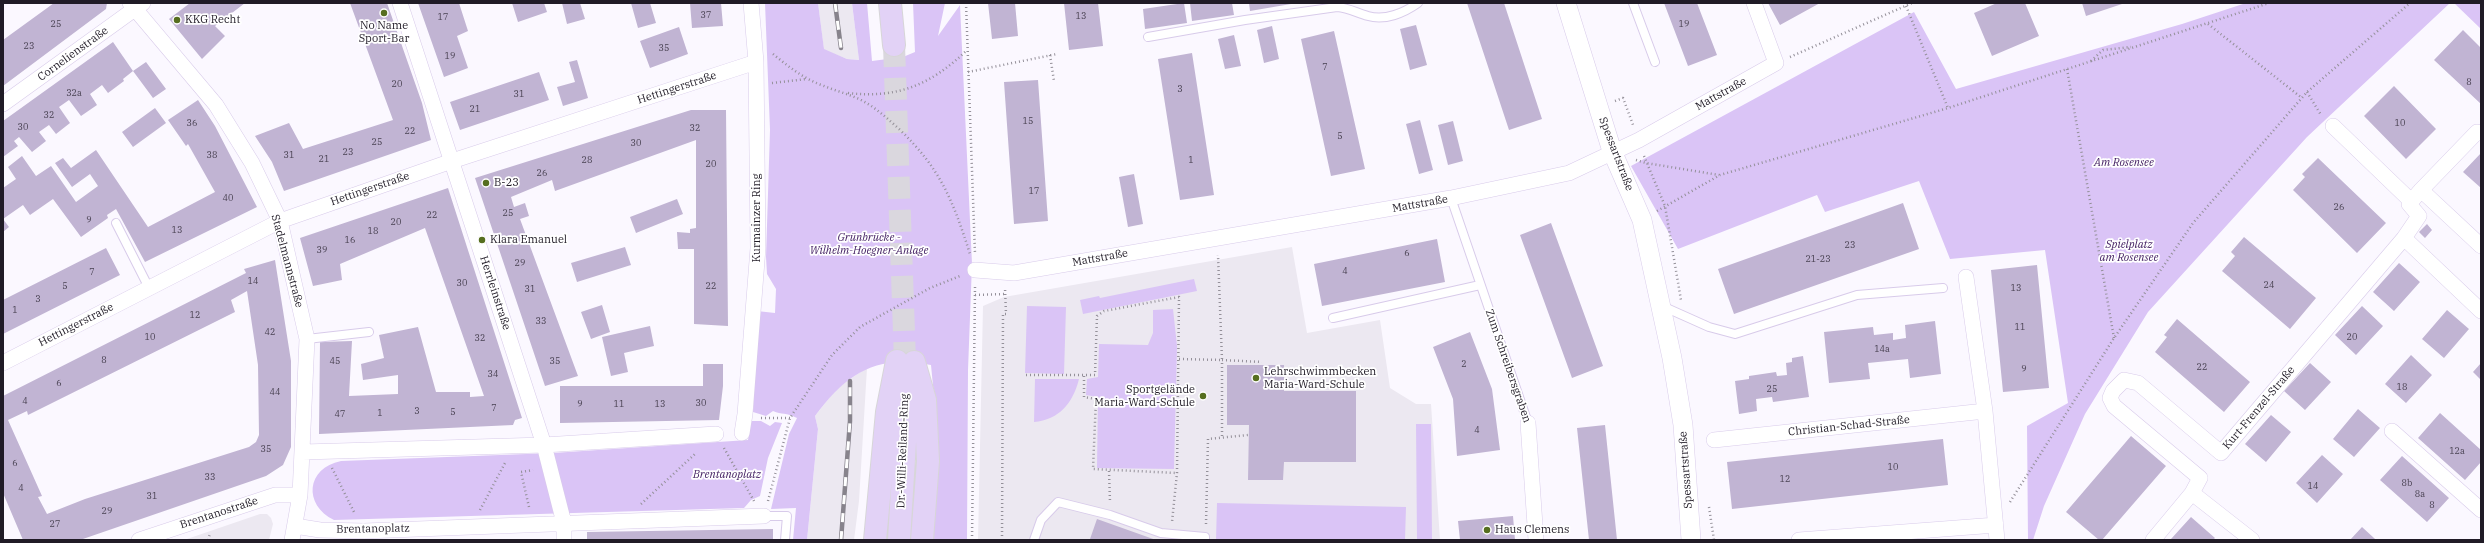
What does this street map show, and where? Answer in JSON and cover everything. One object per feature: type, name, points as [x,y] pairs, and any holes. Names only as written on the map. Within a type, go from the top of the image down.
[{"type":"highway","points":[[890,3],[894,45]]},
{"type":"highway","points":[[875,540],[887,412],[905,361]]},
{"type":"highway","points":[[905,361],[925,400],[928,453],[922,540]]},
{"type":"highway","name":"Dr.-Willi-Reiland-Ring","points":[[899,540],[906,426],[905,361]]},
{"type":"street","name":"Herrleinstraße","points":[[400,3],[544,445],[564,523],[564,540]]},
{"type":"street","name":"Kurmainzer Ring","points":[[742,433],[745,414],[758,248],[756,62],[750,3]]},
{"type":"street","name":"Spessartstraße","points":[[1566,3],[1612,151],[1642,220],[1661,306],[1683,425],[1691,540]]},
{"type":"street","points":[[1754,3],[1776,63]]},
{"type":"street","name":"Cornelienstraße","points":[[3,104],[136,5]]},
{"type":"street","name":"Stadelmannstraße","points":[[136,5],[216,105],[252,163],[280,221],[307,339],[300,495],[293,533]]},
{"type":"street","name":"Hettingerstraße","points":[[3,363],[280,221],[452,161],[756,62]]},
{"type":"street","name":"Mattstraße","points":[[975,270],[1014,272],[1451,198],[1569,172],[1612,151],[1639,140],[1776,63]]},
{"type":"street","points":[[2333,126],[2416,196],[2481,246]]},
{"type":"street","points":[[2481,133],[2477,132],[2408,204],[2418,216],[2404,238],[2481,311]]},
{"type":"street","name":"Kurt-Frenzel-Straße","points":[[2153,540],[2192,493],[2200,478],[2114,406],[2110,398],[2113,391],[2124,380],[2138,383],[2221,453],[2404,238]]},
{"type":"street","points":[[1966,277],[1985,411],[1997,540]]},
{"type":"street","name":"Christian-Schad-Straße","points":[[1714,440],[1985,411]]},
{"type":"street","name":"Zum Schreibersgraben","points":[[1528,423],[1536,540]]},
{"type":"street","points":[[2392,431],[2481,510]]},
{"type":"street","points":[[303,452],[544,445],[716,434]]},
{"type":"street","points":[[2192,493],[2252,540]]},
{"type":"street","name":"Brentanostraße","points":[[139,540],[275,495],[300,495]]},
{"type":"street","name":"Brentanoplatz","points":[[293,533],[320,530],[364,531],[764,516]]},
{"type":"street","points":[[1799,540],[1996,525]]},
{"type":"lane","points":[[1148,37],[1245,20],[1337,7],[1349,8],[1369,17],[1396,15],[1418,3]]},
{"type":"lane","points":[[1633,3],[1655,62]]},
{"type":"lane","name":"Zum Schreibersgraben","points":[[1451,198],[1528,423]]},
{"type":"lane","points":[[116,223],[149,288]]},
{"type":"lane","points":[[1333,318],[1480,285]]},
{"type":"lane","points":[[1661,306],[1709,327],[1735,334],[1857,295],[1943,288]]},
{"type":"lane","points":[[307,339],[369,332]]},
{"type":"lane","points":[[1034,540],[1041,520],[1058,502],[1110,515],[1171,535],[1205,538]]},
{"type":"lane","points":[[764,516],[787,516],[785,540]]},
{"type":"path","points":[[1776,63],[1912,3]]},
{"type":"path","points":[[1642,220],[1720,175],[1948,108],[2269,3]]},
{"type":"path","points":[[1996,525],[2114,338],[2192,223],[2307,92],[2410,3]]},
{"type":"path","points":[[1906,6],[1948,108]]},
{"type":"path","points":[[2208,23],[2302,98]]},
{"type":"path","points":[[754,38],[791,69],[807,79],[846,93],[875,108],[914,144],[942,180],[957,211],[975,270],[930,288],[860,327],[832,354],[790,418],[764,516]]},
{"type":"path","points":[[2089,62],[2103,50],[2138,46]]},
{"type":"path","points":[[846,93],[878,94],[917,86],[940,74],[968,50]]},
{"type":"path","points":[[968,72],[1056,54]]},
{"type":"path","points":[[1050,55],[1054,81]]},
{"type":"path","points":[[2067,69],[2114,338]]},
{"type":"path","points":[[756,86],[807,79]]},
{"type":"path","points":[[2307,92],[2320,113],[2333,126]]},
{"type":"path","points":[[1612,151],[1646,163],[1720,175]]},
{"type":"path","points":[[1216,238],[1222,360],[1222,436]]},
{"type":"path","points":[[1002,540],[1003,314],[1006,314],[1006,294],[1003,272]]},
{"type":"path","points":[[975,295],[1006,294]]},
{"type":"path","points":[[1026,375],[1095,375],[1098,316],[1104,310],[1179,297],[1177,473],[1171,535]]},
{"type":"path","points":[[1179,359],[1262,362]]},
{"type":"path","points":[[1084,376],[1084,397],[1096,399],[1093,469],[1109,471],[1177,473]]},
{"type":"path","points":[[745,414],[767,420],[790,418]]},
{"type":"path","points":[[622,521],[716,434],[764,516]]},
{"type":"path","points":[[1205,538],[1208,439],[1222,436],[1248,435]]},
{"type":"path","points":[[471,527],[514,445]]},
{"type":"path","points":[[324,452],[364,531]]},
{"type":"path","points":[[533,470],[521,472],[528,507],[534,506]]},
{"type":"path","points":[[1109,471],[1110,515]]},
{"type":"shaded area","points":[[818,3],[852,3],[859,60],[847,59],[824,50]]},
{"type":"shaded area","name":"Sportgelände Maria-Ward-Schule","points":[[1292,247],[1307,333],[1380,320],[1390,388],[1416,404],[1431,404],[1440,540],[978,540],[983,306],[1004,297]]},
{"type":"shaded area","points":[[867,368],[859,501],[854,540],[807,540],[818,429],[815,416],[833,393],[845,382]]},
{"type":"shaded area","points":[[260,514],[267,514],[271,518],[273,524],[269,540],[184,540]]},
{"type":"green space","name":"Grünbrücke - Wilhelm-Hoegner-Anlage","points":[[765,3],[818,3],[824,49],[847,59],[859,60],[852,3],[867,3],[872,61],[903,57],[915,52],[913,3],[945,3],[938,36],[960,5],[972,264],[968,370],[967,540],[930,540],[936,417],[931,365],[912,362],[894,362],[864,370],[839,388],[815,416],[818,429],[807,540],[793,540],[796,508],[771,509],[789,434],[797,418],[773,411],[766,416],[753,412],[757,311],[775,313],[776,289],[767,274],[766,257],[770,130]]},
{"type":"green space","name":"Am Rosensee","points":[[2246,3],[2450,3],[2307,137],[2148,312],[2085,414],[2044,506],[2033,540],[2028,540],[2027,426],[2068,403],[2045,250],[1950,259],[1919,181],[1825,212],[1817,195],[1678,249],[1631,166],[1914,12],[1956,89],[2182,24]]},
{"type":"green space","points":[[2454,3],[2481,3],[2481,29]]},
{"type":"green space","points":[[1194,279],[1197,291],[1083,314],[1080,300],[1099,296],[1100,298]]},
{"type":"green space","points":[[1027,306],[1066,307],[1064,374],[1025,373]]},
{"type":"green space","points":[[1173,309],[1177,346],[1174,469],[1097,468],[1098,397],[1086,395],[1087,379],[1098,377],[1099,344],[1148,345],[1153,333],[1153,310]]},
{"type":"green space","points":[[1035,379],[1079,379],[1073,396],[1064,409],[1051,418],[1034,422]]},
{"type":"green space","name":"Brentanoplatz","points":[[751,421],[761,421],[770,426],[775,422],[782,423],[768,458],[760,496],[751,500],[744,508],[334,520],[324,513],[317,505],[313,497],[315,479],[321,471],[329,465],[341,461],[553,453],[748,440]]},
{"type":"green space","points":[[1416,424],[1431,424],[1432,540],[1417,540]]},
{"type":"green space","points":[[1217,503],[1406,507],[1405,540],[1216,540]]},
{"type":"building","points":[[54,3],[107,3],[106,9],[3,86],[3,40]]},
{"type":"building","points":[[190,3],[245,3],[215,26],[225,36],[202,59],[169,19]]},
{"type":"building","points":[[350,3],[387,3],[422,103],[431,140],[284,191],[272,162],[255,136],[289,123],[303,149],[393,120]]},
{"type":"building","points":[[418,3],[459,3],[468,31],[457,36],[468,68],[444,77]]},
{"type":"building","points":[[512,3],[544,3],[547,12],[518,22]]},
{"type":"building","points":[[562,3],[580,3],[585,19],[567,24]]},
{"type":"building","points":[[631,3],[650,3],[656,23],[638,28]]},
{"type":"building","points":[[690,3],[721,3],[723,26],[692,28]]},
{"type":"building","points":[[988,3],[1015,3],[1018,36],[992,39]]},
{"type":"building","points":[[1064,3],[1098,3],[1103,46],[1069,50]]},
{"type":"building","points":[[1184,3],[1187,23],[1145,29],[1143,9]]},
{"type":"building","points":[[1190,3],[1232,3],[1234,15],[1192,21]]},
{"type":"building","points":[[1249,3],[1291,3],[1291,4],[1250,11]]},
{"type":"building","points":[[1467,3],[1504,3],[1542,119],[1509,130]]},
{"type":"building","points":[[1664,3],[1697,3],[1717,55],[1688,66]]},
{"type":"building","points":[[1768,3],[1820,3],[1780,25]]},
{"type":"building","points":[[1997,3],[2025,3],[2039,36],[1992,56],[1974,13]]},
{"type":"building","points":[[2082,3],[2125,3],[2086,16]]},
{"type":"building","points":[[1416,25],[1427,65],[1410,70],[1400,29]]},
{"type":"building","points":[[1272,26],[1279,59],[1264,63],[1257,30]]},
{"type":"building","points":[[679,27],[688,54],[650,68],[640,41]]},
{"type":"building","points":[[2463,30],[2481,48],[2481,104],[2434,60]]},
{"type":"building","points":[[1334,31],[1365,169],[1331,176],[1301,39]]},
{"type":"building","points":[[1234,35],[1241,66],[1225,69],[1218,39]]},
{"type":"building","points":[[113,42],[133,71],[123,79],[124,81],[108,93],[102,85],[90,94],[97,105],[81,116],[69,100],[59,107],[70,123],[56,134],[49,125],[39,132],[46,141],[32,152],[19,137],[14,141],[18,146],[3,157],[3,121]]},
{"type":"building","points":[[1192,53],[1214,195],[1180,200],[1158,59]]},
{"type":"building","points":[[577,60],[588,98],[563,106],[557,87],[575,82],[569,62]]},
{"type":"building","points":[[146,62],[166,89],[153,98],[133,71]]},
{"type":"building","points":[[539,72],[549,100],[460,130],[450,102]]},
{"type":"building","points":[[1038,80],[1048,221],[1014,224],[1004,82]]},
{"type":"building","points":[[2394,86],[2436,129],[2406,159],[2364,116]]},
{"type":"building","points":[[198,100],[215,126],[257,207],[145,262],[116,209],[107,215],[108,218],[81,237],[53,199],[30,215],[23,205],[3,219],[3,188],[16,179],[8,167],[22,156],[36,176],[51,166],[76,202],[98,186],[90,174],[72,187],[55,163],[63,158],[71,168],[96,150],[148,227],[215,192],[188,144],[186,146],[168,120]]},
{"type":"building","points":[[155,108],[166,123],[133,147],[122,132]]},
{"type":"building","points":[[691,110],[726,110],[728,326],[694,324],[694,249],[678,249],[677,232],[690,233],[690,229],[696,228],[696,140],[555,191],[552,180],[511,197],[514,207],[525,203],[529,216],[520,219],[578,376],[545,386],[475,178]]},
{"type":"building","points":[[1420,120],[1433,170],[1419,174],[1406,124]]},
{"type":"building","points":[[1453,121],[1463,161],[1448,165],[1438,125]]},
{"type":"building","points":[[2481,153],[2481,188],[2463,172]]},
{"type":"building","points":[[2318,158],[2386,223],[2357,253],[2293,190],[2305,177],[2302,174]]},
{"type":"building","points":[[1134,174],[1143,224],[1128,227],[1119,177]]},
{"type":"building","points":[[448,188],[522,418],[515,420],[513,425],[319,434],[320,342],[352,341],[349,396],[398,394],[398,375],[363,380],[361,364],[384,358],[379,335],[418,327],[436,392],[470,392],[470,397],[484,396],[425,228],[340,264],[342,280],[313,286],[300,238]]},
{"type":"building","points":[[677,199],[683,214],[636,233],[630,217]]},
{"type":"building","points":[[1903,203],[1919,249],[1734,314],[1718,269]]},
{"type":"building","points":[[3,219],[9,227],[3,232]]},
{"type":"building","points":[[1551,223],[1603,366],[1572,378],[1520,235]]},
{"type":"building","points":[[2427,224],[2432,230],[2425,238],[2419,232]]},
{"type":"building","points":[[2244,237],[2316,298],[2290,329],[2222,271],[2235,256],[2231,252]]},
{"type":"building","points":[[1437,239],[1445,282],[1322,306],[1314,264]]},
{"type":"building","points":[[625,247],[631,265],[577,282],[571,263]]},
{"type":"building","points":[[106,248],[120,275],[3,334],[3,300]]},
{"type":"building","points":[[275,260],[291,361],[291,447],[283,465],[266,476],[80,540],[23,540],[3,493],[3,396],[246,273],[244,269]],"holes":[[[247,291],[258,365],[259,435],[256,442],[249,447],[85,499],[47,514],[38,497],[42,496],[8,420],[27,411],[28,415],[235,312],[231,300]]]},
{"type":"building","points":[[2399,263],[2420,282],[2394,311],[2373,292]]},
{"type":"building","points":[[2037,265],[2049,388],[2003,392],[1991,270]]},
{"type":"building","points":[[602,305],[610,332],[591,339],[581,312]]},
{"type":"building","points":[[2362,306],[2383,326],[2356,355],[2335,335]]},
{"type":"building","points":[[2447,310],[2469,329],[2444,358],[2422,339]]},
{"type":"building","points":[[2177,319],[2250,382],[2224,412],[2155,352],[2167,337],[2164,335]]},
{"type":"building","points":[[1935,321],[1941,374],[1910,378],[1908,359],[1868,363],[1870,379],[1829,383],[1824,332],[1873,327],[1874,335],[1893,333],[1893,340],[1906,338],[1905,325]]},
{"type":"building","points":[[650,326],[654,346],[624,353],[628,372],[611,376],[602,337]]},
{"type":"building","points":[[1470,332],[1492,389],[1500,450],[1457,456],[1453,399],[1433,347]]},
{"type":"building","points":[[2411,355],[2432,375],[2406,403],[2385,384]]},
{"type":"building","points":[[1803,356],[1809,397],[1773,402],[1772,397],[1756,399],[1757,411],[1739,414],[1735,381],[1749,379],[1749,376],[1776,372],[1777,376],[1787,375],[1786,363],[1792,362],[1792,358]]},
{"type":"building","points":[[2310,363],[2331,382],[2305,410],[2284,391]]},
{"type":"building","points":[[2481,363],[2481,380],[2473,372]]},
{"type":"building","points":[[703,364],[723,364],[723,386],[719,420],[560,423],[560,386],[703,386]]},
{"type":"building","points":[[1227,365],[1284,365],[1284,391],[1356,391],[1356,462],[1284,462],[1283,480],[1248,480],[1249,425],[1227,425]]},
{"type":"building","points":[[2358,409],[2380,428],[2354,457],[2333,439]]},
{"type":"building","points":[[2440,413],[2481,450],[2481,462],[2465,480],[2418,438]]},
{"type":"building","points":[[2271,415],[2291,432],[2266,462],[2245,444]]},
{"type":"building","points":[[1605,425],[1617,540],[1589,540],[1577,428]]},
{"type":"building","points":[[2131,436],[2166,466],[2102,540],[2099,540],[2066,512]]},
{"type":"building","points":[[1943,439],[1948,485],[1732,509],[1727,462]]},
{"type":"building","points":[[2322,455],[2343,474],[2317,503],[2296,483]]},
{"type":"building","points":[[2402,456],[2449,498],[2427,522],[2380,480]]},
{"type":"building","name":"Haus Clemens","points":[[1513,516],[1515,540],[1460,540],[1458,521]]},
{"type":"building","points":[[2191,517],[2215,538],[2213,540],[2171,539]]},
{"type":"building","points":[[1097,519],[1156,540],[1090,539]]},
{"type":"building","points":[[2362,527],[2374,538],[2376,540],[2350,540]]},
{"type":"building","points":[[773,529],[773,540],[587,540],[587,532]]},
{"type":"tunnel","points":[[894,45],[905,361]]},
{"type":"railway","points":[[835,3],[841,48]]},
{"type":"railway","points":[[841,540],[850,421],[850,381]]},
{"type":"place","name":"No Name Sport-Bar","points":[[384,13]]},
{"type":"place","name":"KKG Recht","points":[[177,20]]},
{"type":"place","name":"B-23","points":[[486,183]]},
{"type":"place","name":"Klara Emanuel","points":[[482,240]]},
{"type":"place","name":"Lehrschwimmbecken Maria-Ward-Schule","points":[[1256,378]]},
{"type":"place","name":"Sportgelände Maria-Ward-Schule","points":[[1203,396]]},
{"type":"place","name":"Haus Clemens","points":[[1487,530]]},
{"type":"park label","name":"Spielplatz am Rosensee","points":[[2129,251]]}]
